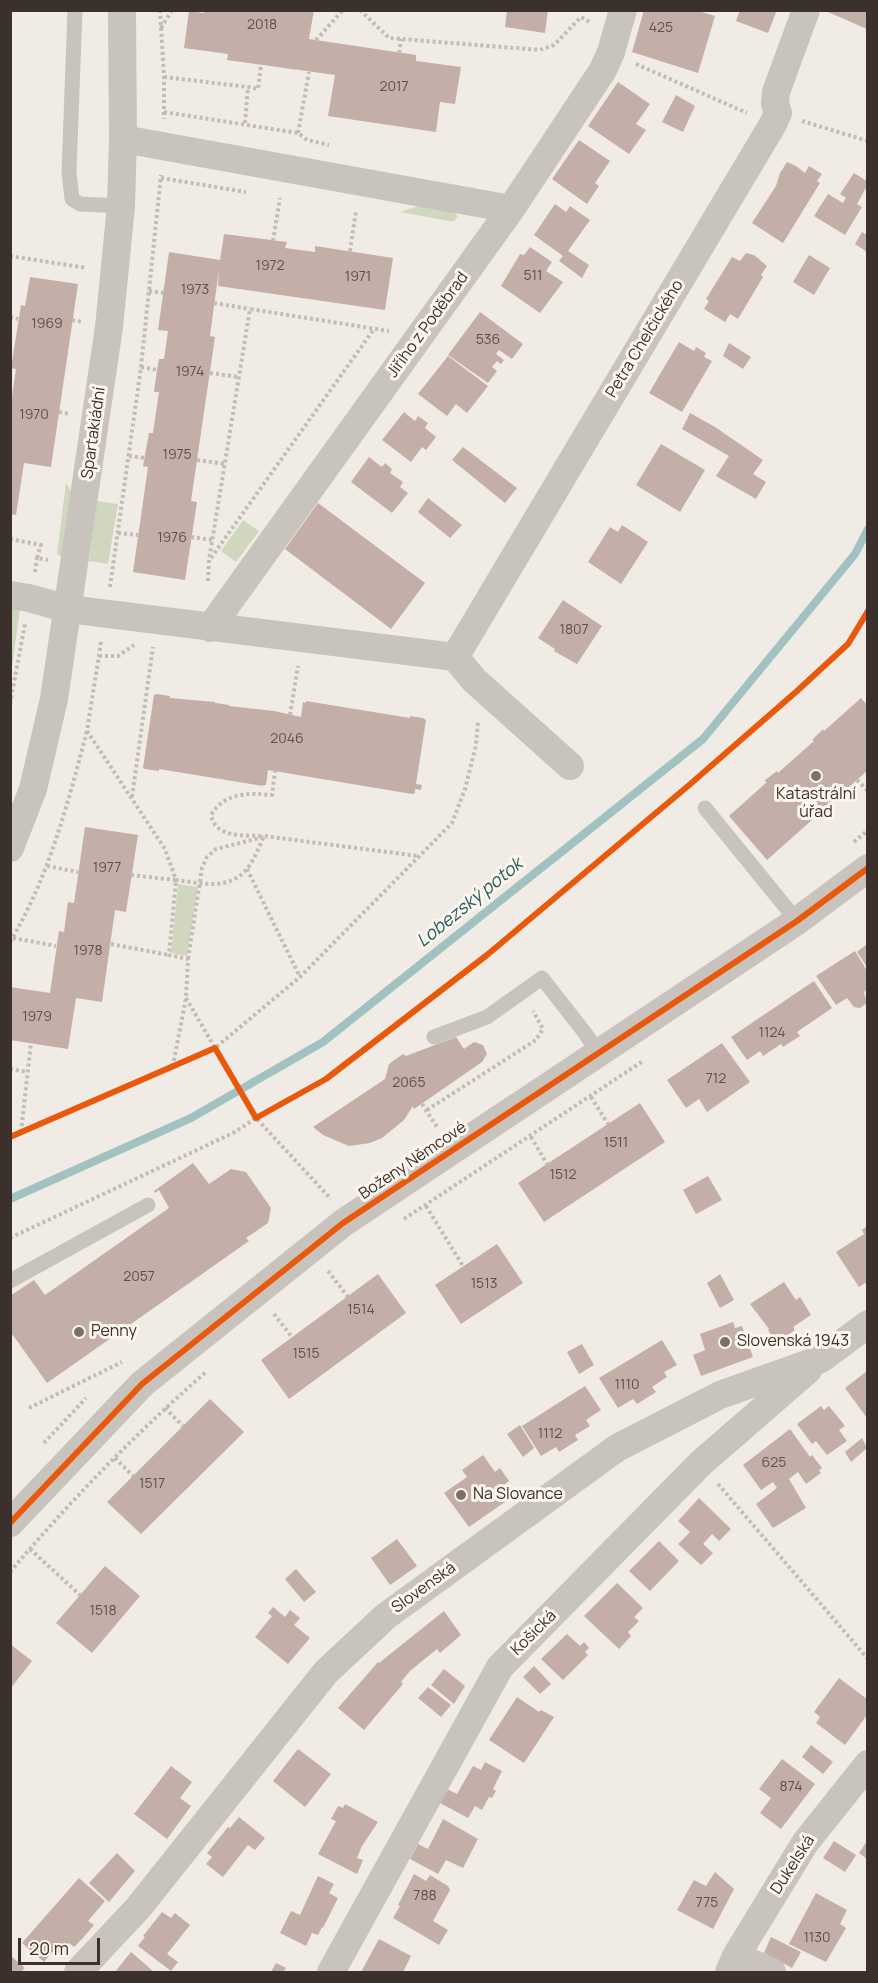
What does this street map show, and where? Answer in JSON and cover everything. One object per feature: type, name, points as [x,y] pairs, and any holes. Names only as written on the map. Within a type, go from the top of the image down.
[{"type":"street","name":"Spartakiádní","points":[[10,848],[35,778],[54,699],[109,327],[121,206],[122,10]]},
{"type":"street","name":"Jiřího z Poděbrad","points":[[210,628],[511,209],[603,69],[603,41],[623,10]]},
{"type":"street","name":"Petra Chelčického","points":[[455,657],[775,119],[776,92],[806,10]]},
{"type":"street","points":[[123,139],[511,209]]},
{"type":"street","points":[[20,597],[68,609],[455,657],[474,680],[570,766]]},
{"type":"street","name":"Boženy Němcové","points":[[10,1523],[142,1384],[343,1223],[797,921],[867,868]]},
{"type":"street","name":"Slovenská","points":[[78,1972],[138,1908],[326,1672],[386,1616],[617,1448],[720,1395],[821,1359],[867,1324]]},
{"type":"street","name":"Košická","points":[[331,1972],[500,1667],[701,1463],[821,1359]]},
{"type":"street","name":"Dukelská","points":[[732,1964],[805,1843],[867,1764]]},
{"type":"street","points":[[732,1964],[772,1972]]},
{"type":"lane","points":[[75,10],[69,172],[72,199],[80,204],[121,206]]},
{"type":"lane","points":[[705,808],[797,921]]},
{"type":"lane","points":[[434,1037],[487,1017],[542,978],[585,1033],[598,1054]]},
{"type":"lane","points":[[10,1281],[148,1205]]},
{"type":"path","points":[[57,946],[12,940],[47,866],[64,818],[87,731],[141,367],[161,178],[164,77],[160,10]]},
{"type":"path","points":[[161,29],[172,10]]},
{"type":"path","points":[[316,40],[343,10]]},
{"type":"path","points":[[360,10],[389,38],[540,50],[554,45],[581,16],[590,21],[603,41],[775,119],[867,141]]},
{"type":"path","points":[[399,52],[401,39]]},
{"type":"path","points":[[164,77],[258,90],[261,65]]},
{"type":"path","points":[[298,133],[309,72]]},
{"type":"path","points":[[245,123],[248,87]]},
{"type":"path","points":[[164,112],[298,133],[307,140],[332,146]]},
{"type":"path","points":[[161,178],[247,193]]},
{"type":"path","points":[[269,196],[291,200]]},
{"type":"path","points":[[273,241],[280,198]]},
{"type":"path","points":[[345,209],[368,213]]},
{"type":"path","points":[[350,251],[356,211]]},
{"type":"path","points":[[10,256],[87,268]]},
{"type":"path","points":[[149,291],[164,292]]},
{"type":"path","points":[[214,303],[394,331]]},
{"type":"path","points":[[206,587],[250,309]]},
{"type":"path","points":[[10,317],[18,319]]},
{"type":"path","points":[[72,320],[83,322]]},
{"type":"path","points":[[209,560],[374,329]]},
{"type":"path","points":[[141,367],[157,370]]},
{"type":"path","points":[[210,373],[238,377]]},
{"type":"path","points":[[58,412],[70,414]]},
{"type":"path","points":[[129,456],[144,458]]},
{"type":"path","points":[[197,460],[225,464]]},
{"type":"path","points":[[118,533],[138,535]]},
{"type":"path","points":[[191,537],[213,540]]},
{"type":"path","points":[[10,704],[20,597],[38,558]]},
{"type":"path","points":[[132,798],[154,640]]},
{"type":"path","points":[[290,715],[298,663]]},
{"type":"path","points":[[205,1053],[215,1048],[300,977],[452,823],[465,789],[476,746],[479,716]]},
{"type":"path","points":[[87,731],[165,849],[176,880],[169,955]]},
{"type":"path","points":[[275,771],[272,795],[244,793],[224,800],[211,815],[213,824],[231,835],[264,836],[418,856]]},
{"type":"path","points":[[857,780],[867,791]]},
{"type":"path","points":[[131,875],[218,885],[231,881],[247,869],[264,836]]},
{"type":"path","points":[[173,1065],[186,998],[188,959],[202,868],[207,858],[216,849],[232,847],[264,836]]},
{"type":"path","points":[[47,866],[78,872]]},
{"type":"path","points":[[247,869],[300,977]]},
{"type":"path","points":[[111,944],[188,959]]},
{"type":"path","points":[[427,1110],[536,1041],[543,1029],[521,993]]},
{"type":"path","points":[[186,998],[220,1058]]},
{"type":"path","points":[[21,1132],[31,1043]]},
{"type":"path","points":[[397,1224],[591,1097],[649,1056]]},
{"type":"path","points":[[162,1070],[184,1061]]},
{"type":"path","points":[[10,1069],[27,1072]]},
{"type":"path","points":[[591,1097],[608,1124]]},
{"type":"path","points":[[422,1104],[439,1130]]},
{"type":"path","points":[[250,1108],[256,1118],[333,1201],[343,1223]]},
{"type":"path","points":[[10,1238],[233,1133],[266,1112]]},
{"type":"path","points":[[10,1137],[32,1127]]},
{"type":"path","points":[[531,1137],[547,1164]]},
{"type":"path","points":[[426,1206],[463,1266]]},
{"type":"path","points":[[336,1265],[328,1271],[348,1297]]},
{"type":"path","points":[[283,1306],[274,1314],[292,1338]]},
{"type":"path","points":[[29,1408],[126,1360]]},
{"type":"path","points":[[10,1572],[115,1458],[165,1408],[210,1369]]},
{"type":"path","points":[[165,1408],[183,1426]]},
{"type":"path","points":[[115,1458],[132,1476]]},
{"type":"path","points":[[701,1463],[867,1659]]},
{"type":"path","points":[[30,1549],[80,1595]]},
{"type":"green space","points":[[422,205],[452,211],[458,216],[454,221],[449,221],[400,212]]},
{"type":"green space","points":[[66,483],[74,496],[64,558],[57,554]]},
{"type":"green space","points":[[97,501],[118,504],[108,564],[89,561]]},
{"type":"green space","points":[[243,520],[259,531],[236,562],[221,551]]},
{"type":"green space","points":[[11,607],[20,609],[11,674]]},
{"type":"green space","points":[[178,884],[198,887],[187,956],[171,953]]},
{"type":"building","points":[[205,10],[314,10],[309,39],[416,55],[416,61],[461,67],[455,104],[440,102],[436,132],[328,116],[335,75],[227,60],[228,54],[184,48],[189,11],[204,13]]},
{"type":"building","points":[[507,10],[548,10],[545,33],[505,27]]},
{"type":"building","points":[[644,10],[695,10],[715,16],[698,73],[632,52]]},
{"type":"building","points":[[740,10],[777,10],[768,33],[736,21]]},
{"type":"building","points":[[828,10],[867,10],[867,29],[828,12]]},
{"type":"building","points":[[618,82],[650,104],[636,124],[646,130],[629,154],[588,126]]},
{"type":"building","points":[[676,95],[695,106],[683,132],[662,122]]},
{"type":"building","points":[[579,140],[610,161],[595,183],[599,186],[587,204],[552,179]]},
{"type":"building","points":[[787,162],[805,173],[809,166],[822,174],[817,181],[820,183],[783,243],[752,223],[776,186]]},
{"type":"building","points":[[854,173],[867,181],[867,186],[857,204],[862,207],[845,235],[814,216],[828,194],[843,203],[846,198],[840,194]]},
{"type":"building","points":[[555,204],[566,212],[570,206],[590,220],[568,251],[589,265],[582,278],[559,261],[563,256],[534,235]]},
{"type":"building","points":[[862,232],[867,235],[867,252],[855,244]]},
{"type":"building","points":[[224,234],[287,242],[285,248],[315,252],[315,246],[393,258],[385,310],[218,286],[219,269],[210,336],[215,337],[191,501],[197,502],[185,580],[133,572],[148,467],[143,466],[149,433],[153,433],[159,392],[154,392],[157,370],[159,359],[164,359],[168,331],[158,330],[169,252],[220,260]]},
{"type":"building","points":[[530,247],[552,262],[546,271],[563,282],[540,313],[501,286],[520,254],[524,255]]},
{"type":"building","points":[[746,253],[754,255],[767,266],[738,319],[730,314],[725,322],[704,309],[709,301],[706,299],[732,257],[740,261]]},
{"type":"building","points":[[809,255],[830,268],[814,295],[793,282]]},
{"type":"building","points":[[30,277],[78,284],[51,467],[24,463],[16,515],[10,514],[10,397],[12,397],[16,369],[11,368],[21,305],[25,306]]},
{"type":"building","points":[[480,312],[523,344],[512,359],[499,350],[496,354],[504,360],[501,364],[497,361],[492,367],[497,371],[488,383],[448,355]]},
{"type":"building","points":[[679,342],[694,351],[696,347],[706,353],[704,357],[712,361],[682,412],[649,393]]},
{"type":"building","points":[[729,343],[751,357],[743,369],[723,356]]},
{"type":"building","points":[[448,356],[488,386],[467,413],[456,404],[447,416],[418,394]]},
{"type":"building","points":[[404,412],[415,421],[418,416],[428,423],[425,428],[436,437],[426,450],[422,447],[411,462],[382,440]]},
{"type":"building","points":[[690,413],[763,460],[753,474],[766,482],[756,499],[716,476],[729,456],[682,429]]},
{"type":"building","points":[[661,444],[705,470],[680,512],[636,485]]},
{"type":"building","points":[[463,447],[517,488],[505,503],[452,460]]},
{"type":"building","points":[[369,457],[382,467],[385,463],[392,469],[390,473],[403,482],[400,487],[408,493],[392,513],[351,482]]},
{"type":"building","points":[[428,498],[462,525],[450,538],[418,512]]},
{"type":"building","points":[[318,503],[425,583],[391,629],[285,549]]},
{"type":"building","points":[[622,525],[648,542],[621,584],[588,562],[610,527],[618,532]]},
{"type":"building","points":[[563,600],[602,626],[577,664],[554,651],[555,649],[538,638]]},
{"type":"building","points":[[154,695],[170,696],[170,698],[215,702],[301,717],[303,702],[306,703],[306,701],[410,718],[410,716],[423,718],[426,720],[416,784],[422,785],[421,790],[415,789],[415,793],[412,794],[268,770],[266,785],[263,786],[159,769],[159,771],[145,769],[143,768]]},
{"type":"building","name":"Katastrální úřad","points":[[861,698],[867,705],[867,771],[767,860],[729,816],[767,782],[764,781],[777,771],[778,773],[814,741],[812,740],[823,729],[824,731]]},
{"type":"building","points":[[85,827],[138,835],[126,912],[115,910],[102,1002],[76,998],[68,1049],[10,1040],[10,987],[50,993],[59,931],[64,932],[68,902],[74,903]]},
{"type":"building","points":[[867,944],[867,967],[857,952]]},
{"type":"building","points":[[855,951],[867,971],[867,989],[864,992],[867,1003],[860,1008],[854,1007],[847,998],[836,1005],[816,976]]},
{"type":"building","points":[[814,981],[832,1008],[797,1032],[800,1036],[783,1047],[781,1044],[763,1056],[760,1051],[747,1060],[731,1037]]},
{"type":"building","points":[[456,1037],[464,1049],[474,1042],[483,1045],[487,1054],[482,1062],[414,1109],[413,1106],[404,1120],[382,1138],[370,1143],[349,1146],[323,1135],[313,1127],[385,1079],[389,1064],[403,1054],[406,1056]]},
{"type":"building","points":[[722,1043],[750,1082],[707,1112],[699,1099],[686,1108],[667,1080]]},
{"type":"building","points":[[640,1103],[665,1142],[544,1222],[518,1183]]},
{"type":"building","points":[[193,1163],[209,1184],[231,1169],[246,1172],[271,1208],[268,1223],[246,1238],[249,1241],[47,1383],[10,1331],[10,1296],[34,1280],[45,1295],[169,1208],[159,1190],[155,1193],[154,1191]]},
{"type":"building","points":[[708,1176],[722,1200],[696,1214],[683,1190]]},
{"type":"building","points":[[867,1226],[867,1282],[859,1287],[836,1252],[864,1234],[862,1230]]},
{"type":"building","points":[[497,1244],[523,1283],[461,1324],[435,1285]]},
{"type":"building","points":[[378,1274],[406,1313],[289,1399],[261,1360]]},
{"type":"building","points":[[720,1274],[734,1300],[720,1308],[707,1283]]},
{"type":"building","points":[[784,1282],[796,1300],[800,1297],[811,1315],[793,1327],[795,1330],[776,1343],[769,1329],[750,1304]]},
{"type":"building","name":"Slovenská 1943","points":[[733,1322],[735,1328],[742,1326],[753,1357],[701,1376],[693,1355],[705,1350],[700,1334]]},
{"type":"building","points":[[662,1340],[677,1365],[664,1372],[667,1377],[652,1387],[656,1392],[637,1404],[633,1399],[618,1408],[599,1378]]},
{"type":"building","points":[[582,1344],[594,1365],[579,1374],[567,1352]]},
{"type":"building","points":[[867,1371],[867,1418],[845,1388]]},
{"type":"building","points":[[585,1386],[601,1410],[586,1420],[590,1426],[575,1435],[578,1440],[559,1452],[556,1447],[541,1456],[522,1426]]},
{"type":"building","points":[[210,1399],[244,1432],[141,1534],[107,1502]]},
{"type":"building","points":[[821,1406],[824,1410],[829,1406],[845,1426],[839,1430],[847,1441],[827,1455],[816,1441],[812,1444],[797,1424]]},
{"type":"building","points":[[520,1425],[534,1448],[523,1457],[507,1434]]},
{"type":"building","points":[[790,1429],[810,1457],[812,1455],[822,1468],[819,1470],[821,1473],[806,1484],[798,1472],[789,1479],[806,1508],[773,1528],[756,1504],[777,1488],[773,1482],[761,1490],[743,1465]]},
{"type":"building","points":[[862,1438],[867,1448],[851,1462],[845,1452]]},
{"type":"building","points":[[483,1455],[495,1472],[500,1468],[509,1481],[504,1485],[512,1497],[469,1527],[444,1493],[467,1477],[462,1470]]},
{"type":"building","points":[[699,1498],[731,1529],[719,1541],[712,1534],[703,1544],[713,1553],[701,1565],[678,1544],[690,1532],[678,1521]]},
{"type":"building","points":[[397,1539],[417,1566],[390,1585],[371,1558]]},
{"type":"building","points":[[659,1541],[679,1561],[650,1591],[629,1571]]},
{"type":"building","points":[[105,1566],[140,1596],[92,1653],[56,1623]]},
{"type":"building","points":[[296,1569],[316,1592],[304,1602],[285,1579]]},
{"type":"building","points":[[617,1583],[643,1608],[634,1617],[639,1621],[628,1632],[631,1636],[619,1649],[584,1616]]},
{"type":"building","points":[[273,1607],[285,1617],[290,1610],[300,1618],[294,1625],[310,1638],[288,1664],[255,1637],[272,1616],[268,1613]]},
{"type":"building","points":[[444,1611],[461,1635],[440,1653],[437,1649],[410,1671],[401,1682],[403,1684],[364,1730],[338,1708],[378,1662]]},
{"type":"building","points":[[567,1634],[580,1646],[584,1642],[589,1648],[585,1652],[588,1655],[563,1680],[541,1659]]},
{"type":"building","points":[[10,1644],[32,1661],[10,1689]]},
{"type":"building","points":[[534,1666],[551,1684],[540,1694],[523,1677]]},
{"type":"building","points":[[444,1669],[465,1686],[454,1704],[431,1685]]},
{"type":"building","points":[[839,1678],[867,1699],[867,1715],[845,1745],[816,1723],[820,1717],[814,1712]]},
{"type":"building","points":[[428,1687],[451,1705],[441,1717],[418,1698]]},
{"type":"building","points":[[517,1697],[539,1712],[541,1710],[554,1717],[524,1763],[489,1740]]},
{"type":"building","points":[[811,1745],[833,1762],[823,1774],[802,1757]]},
{"type":"building","points":[[298,1749],[331,1774],[305,1807],[273,1781]]},
{"type":"building","points":[[782,1759],[815,1784],[781,1829],[760,1813],[771,1798],[759,1789]]},
{"type":"building","points":[[485,1762],[502,1771],[493,1789],[496,1791],[492,1798],[489,1797],[482,1810],[475,1806],[468,1818],[440,1803],[447,1789],[457,1794],[473,1766],[481,1770]]},
{"type":"building","points":[[171,1766],[192,1782],[180,1798],[191,1806],[167,1839],[134,1814]]},
{"type":"building","points":[[345,1804],[378,1822],[357,1858],[363,1860],[357,1874],[318,1854],[336,1821],[331,1819],[338,1806],[343,1808]]},
{"type":"building","points":[[239,1817],[265,1838],[255,1850],[248,1845],[223,1877],[206,1864],[212,1857],[207,1853]]},
{"type":"building","points":[[443,1819],[478,1839],[463,1868],[446,1860],[438,1874],[410,1859],[418,1844],[428,1849]]},
{"type":"building","points":[[834,1841],[856,1855],[845,1872],[823,1858]]},
{"type":"building","points":[[867,1841],[867,1859],[859,1853]]},
{"type":"building","points":[[117,1853],[135,1871],[109,1902],[89,1883]]},
{"type":"building","points":[[715,1872],[734,1889],[713,1929],[677,1910],[694,1880],[706,1886]]},
{"type":"building","points":[[414,1874],[426,1881],[430,1875],[448,1886],[450,1890],[433,1921],[448,1930],[439,1945],[393,1918]]},
{"type":"building","points":[[318,1876],[334,1884],[329,1893],[338,1898],[323,1928],[318,1935],[312,1933],[306,1946],[280,1933],[291,1911],[300,1915]]},
{"type":"building","points":[[79,1878],[105,1901],[88,1921],[94,1925],[74,1947],[69,1943],[57,1956],[52,1952],[44,1962],[22,1943]]},
{"type":"building","points":[[816,1893],[847,1910],[840,1924],[846,1928],[826,1962],[789,1944]]},
{"type":"building","points":[[162,1912],[171,1918],[175,1913],[190,1925],[167,1954],[178,1962],[171,1971],[138,1946]]},
{"type":"building","points":[[771,1937],[801,1952],[792,1968],[764,1953]]},
{"type":"building","points":[[379,1939],[411,1956],[403,1972],[361,1972]]},
{"type":"building","points":[[131,1952],[153,1971],[153,1972],[115,1972]]},
{"type":"building","points":[[10,1955],[25,1968],[21,1972],[10,1972]]},
{"type":"building","points":[[276,1963],[286,1968],[283,1972],[271,1972]]},
{"type":"waterway","name":"Lobezský potok","points":[[10,1199],[191,1118],[323,1042],[703,739],[855,554],[868,529]]},
{"type":"cycle path","points":[[10,1137],[215,1048],[256,1118],[326,1079],[487,955],[688,786],[848,644],[868,611]]},
{"type":"cycle path","points":[[10,1523],[142,1384],[343,1223],[797,921],[868,868]]},
{"type":"place","name":"Katastrální úřad","points":[[816,776]]},
{"type":"place","name":"Penny","points":[[79,1332]]},
{"type":"place","name":"Slovenská 1943","points":[[725,1342]]},
{"type":"place","name":"Na Slovance","points":[[461,1495]]}]
